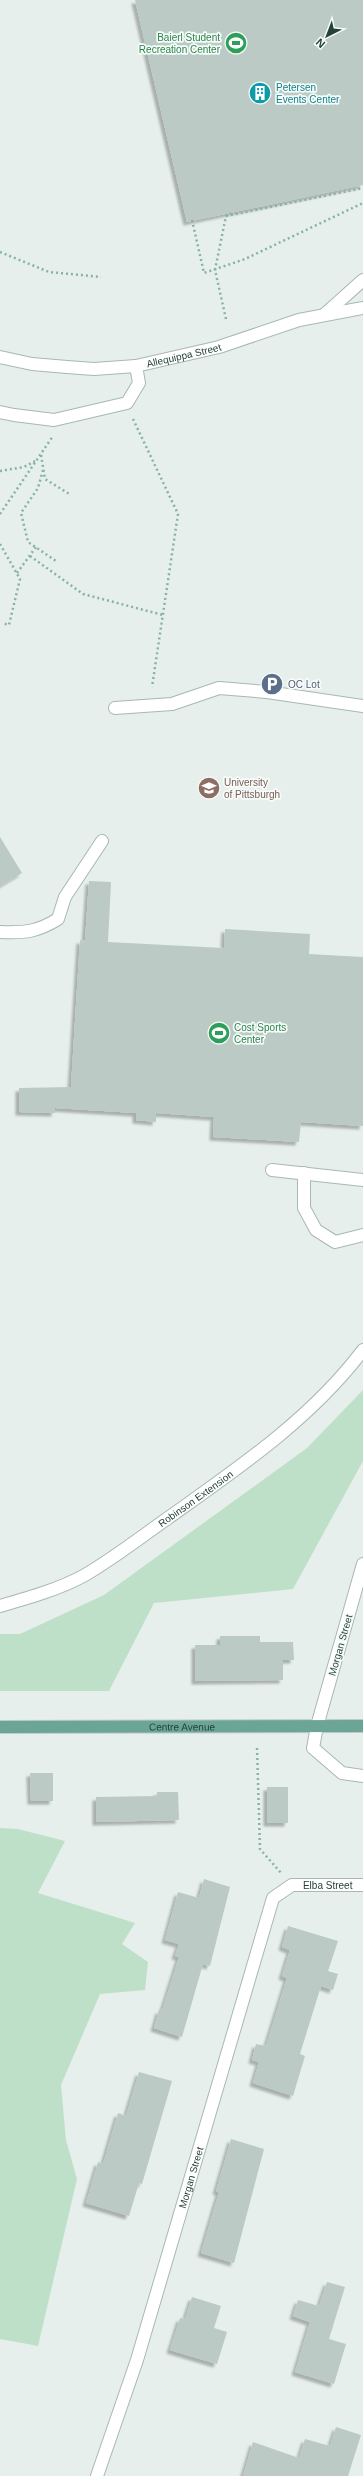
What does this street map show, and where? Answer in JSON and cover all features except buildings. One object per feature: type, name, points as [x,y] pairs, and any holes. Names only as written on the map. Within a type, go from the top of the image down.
[{"type":"main road","name":"Centre Avenue","points":[[0,1727],[363,1726]]},
{"type":"street","points":[[325,314],[363,280]]},
{"type":"street","name":"Allequippa Street","points":[[0,357],[32,364],[94,369],[136,366],[219,347],[299,320],[363,308]]},
{"type":"street","points":[[0,412],[54,420],[126,403],[140,383],[136,366]]},
{"type":"street","points":[[115,708],[172,704],[219,688],[267,692],[363,706]]},
{"type":"street","points":[[0,932],[25,933],[44,927],[58,920],[65,897],[102,841]]},
{"type":"street","points":[[272,1170],[363,1180]]},
{"type":"street","points":[[304,1173],[304,1208],[316,1230],[335,1242],[363,1235]]},
{"type":"street","name":"Robinson Extension","points":[[0,1606],[34,1596],[85,1575],[199,1496],[250,1459],[324,1396],[363,1350]]},
{"type":"street","name":"Morgan Street","points":[[363,1564],[359,1596],[317,1726],[313,1748],[342,1773],[363,1776]]},
{"type":"street","name":"Morgan Street","points":[[97,2476],[137,2360],[273,1898],[292,1885]]},
{"type":"street","name":"Elba Street","points":[[292,1885],[363,1885]]},
{"type":"path","points":[[226,216],[363,188]]},
{"type":"path","points":[[192,220],[204,272],[215,270],[245,259],[363,204]]},
{"type":"path","points":[[226,319],[215,270],[226,216],[231,212]]},
{"type":"path","points":[[0,252],[49,272],[101,277]]},
{"type":"path","points":[[132,417],[178,514],[152,687]]},
{"type":"path","points":[[0,514],[56,432]]},
{"type":"path","points":[[40,454],[45,479],[71,495]]},
{"type":"path","points":[[0,472],[24,468],[37,460]]},
{"type":"path","points":[[44,470],[38,488],[21,513],[28,542],[56,561]]},
{"type":"path","points":[[0,544],[20,579],[9,625],[2,624]]},
{"type":"path","points":[[17,573],[36,547]]},
{"type":"path","points":[[30,556],[84,594],[163,615]]},
{"type":"path","points":[[258,1748],[260,1849],[292,1885]]},
{"type":"green space","points":[[363,1390],[363,1461],[293,1589],[154,1603],[109,1691],[0,1691],[0,1634],[20,1634],[104,1595],[307,1448]]},
{"type":"green space","points":[[0,1828],[18,1829],[65,1841],[38,1893],[135,1923],[122,1944],[148,1962],[145,1990],[100,1994],[61,2085],[66,2140],[77,2179],[38,2346],[0,2339]]},
{"type":"place","name":"Baierl Student Recreation Center","points":[[236,43]]},
{"type":"place","name":"Petersen Events Center","points":[[260,93]]},
{"type":"place","name":"OC Lot","points":[[272,684]]},
{"type":"place","name":"University of Pittsburgh","points":[[209,788]]},
{"type":"place","name":"Cost Sports Center","points":[[219,1033]]}]
